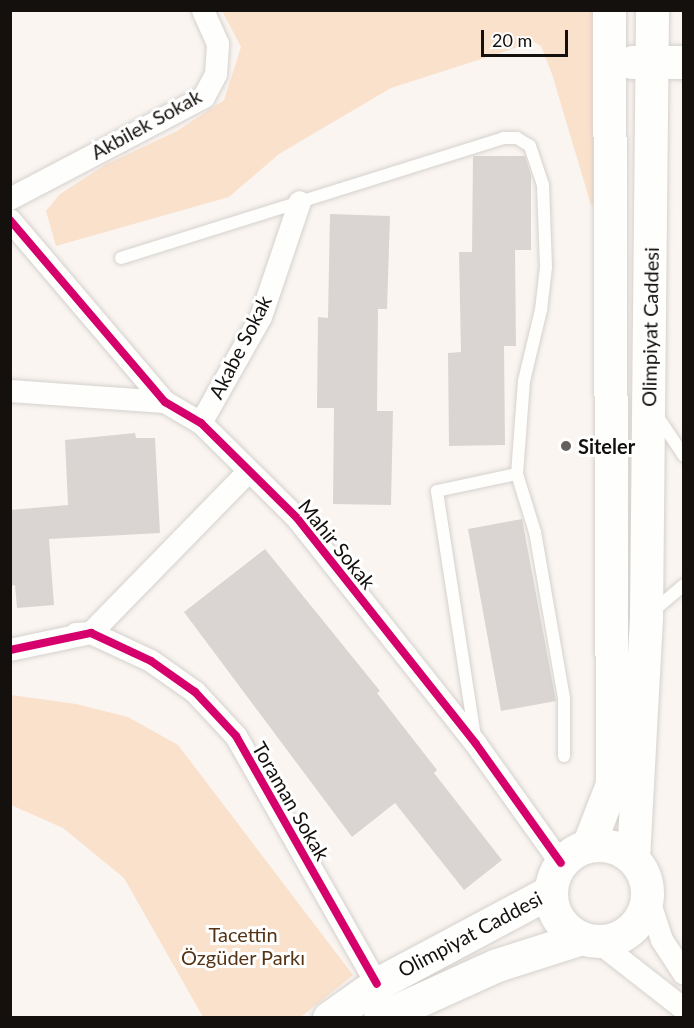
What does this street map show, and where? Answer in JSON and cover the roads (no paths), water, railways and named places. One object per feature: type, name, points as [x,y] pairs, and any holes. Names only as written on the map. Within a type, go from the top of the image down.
[{"type":"main road","name":"Olimpiyat Caddesi","points":[[588,846],[612,784],[609,10]]},
{"type":"main road","name":"Olimpiyat Caddesi","points":[[633,858],[646,616],[649,403],[669,62],[652,10]]},
{"type":"main road","points":[[609,61],[669,62]]},
{"type":"main road","points":[[380,1017],[497,964],[626,933],[637,923],[648,897],[647,883],[633,858],[605,845],[588,846],[556,877],[559,919],[590,940]]},
{"type":"main road","name":"Olimpiyat Caddesi","points":[[329,1017],[376,984],[556,877]]},
{"type":"street","name":"Akbilek Sokak","points":[[10,200],[204,97],[216,74],[218,44],[203,10]]},
{"type":"street","name":"Akabe Sokak","points":[[201,423],[261,316],[300,202]]},
{"type":"street","name":"Mahir Sokak","points":[[10,220],[165,402],[201,423],[297,518],[476,744],[556,877]]},
{"type":"street","name":"Mahir Sokak","points":[[10,391],[165,402]]},
{"type":"street","points":[[10,650],[91,633],[249,471]]},
{"type":"street","points":[[10,636],[91,633]]},
{"type":"street","name":"Toraman Sokak","points":[[91,633],[151,661],[195,692],[236,736],[376,984]]},
{"type":"street","points":[[648,897],[662,940],[684,974]]},
{"type":"street","points":[[590,940],[684,1009]]},
{"type":"lane","points":[[121,258],[503,138],[517,138],[530,146],[543,185],[546,267],[541,310],[524,381],[518,474],[535,532],[564,699],[564,756]]},
{"type":"lane","points":[[649,403],[684,456]]},
{"type":"lane","points":[[476,744],[437,491],[518,474]]},
{"type":"lane","points":[[646,616],[684,585]]},
{"type":"place","name":"Siteler","points":[[566,446]]},
{"type":"park label","name":"Tacettin Özgüder Parkı","points":[[243,946]]}]
